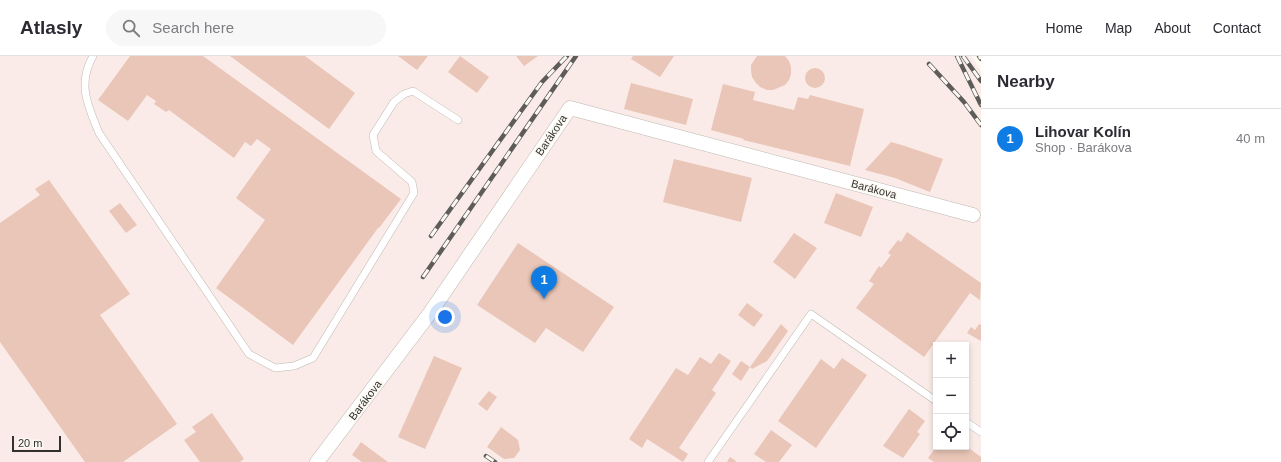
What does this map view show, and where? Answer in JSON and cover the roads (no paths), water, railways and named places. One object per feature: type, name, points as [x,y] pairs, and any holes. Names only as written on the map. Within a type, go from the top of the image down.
[{"type":"street","name":"Barákova","points":[[318,462],[430,313],[570,108],[973,215]]},
{"type":"lane","points":[[93,56],[85,76],[84,87],[87,103],[99,133],[248,354],[275,368],[294,366],[313,358],[414,193],[412,182],[376,151],[374,134],[394,102],[404,94],[413,91],[458,120]]},
{"type":"lane","points":[[708,462],[811,314],[933,399]]},
{"type":"lane","points":[[969,424],[981,432]]},
{"type":"railway","points":[[431,236],[542,82],[567,56]]},
{"type":"railway","points":[[423,277],[576,56]]},
{"type":"railway","points":[[957,56],[981,105]]},
{"type":"railway","points":[[963,56],[981,81]]},
{"type":"railway","points":[[929,64],[964,102],[981,125]]},
{"type":"railway","points":[[486,456],[495,462]]},
{"type":"place","name":"Lihovar Kolín","points":[[544,299]]}]
